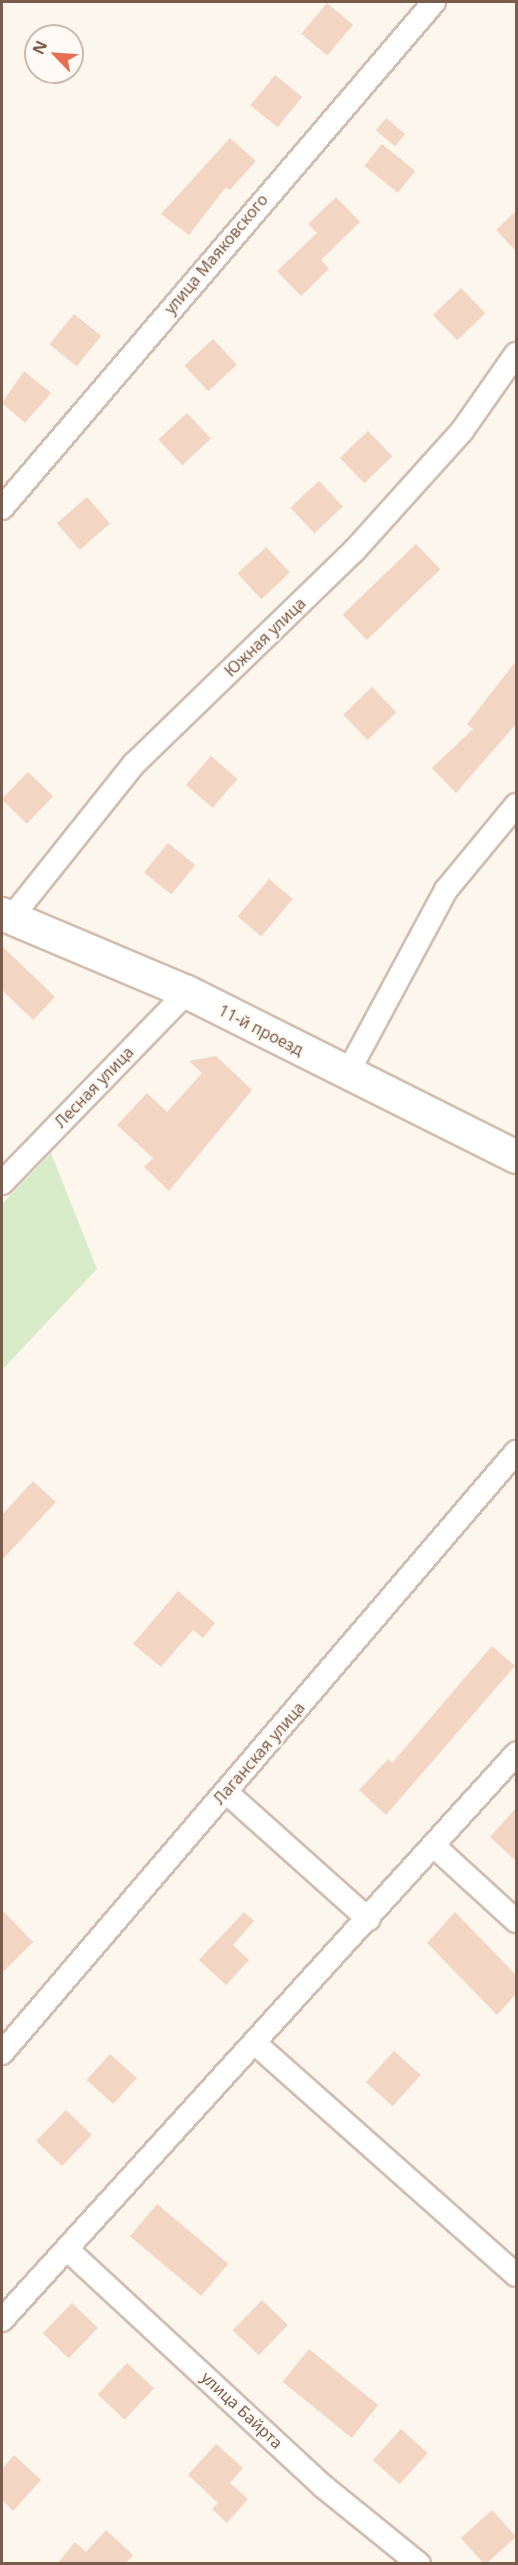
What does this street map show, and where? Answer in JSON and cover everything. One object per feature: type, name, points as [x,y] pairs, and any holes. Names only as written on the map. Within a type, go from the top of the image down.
[{"type":"street","name":"улица Маяковского","points":[[2,508],[434,2]]},
{"type":"street","name":"Южная улица","points":[[6,916],[134,764],[354,551],[462,431],[516,354]]},
{"type":"street","points":[[347,1074],[446,890],[516,805]]},
{"type":"street","name":"11-й проезд","points":[[6,916],[187,992],[347,1074],[516,1156]]},
{"type":"street","name":"Лесная улица","points":[[2,1183],[187,992]]},
{"type":"street","name":"Лаганская улица","points":[[2,2053],[516,1452]]},
{"type":"street","points":[[2,2320],[69,2251],[257,2045],[516,1754]]},
{"type":"street","points":[[226,1792],[368,1919]]},
{"type":"street","points":[[434,1846],[516,1921]]},
{"type":"street","points":[[257,2045],[516,2275]]},
{"type":"street","name":"улица Байрта","points":[[69,2251],[324,2487],[419,2564]]},
{"type":"green space","points":[[51,1153],[97,1269],[2,1370],[2,1204]]},
{"type":"building","points":[[327,3],[353,25],[327,55],[301,34]]},
{"type":"building","points":[[275,75],[302,97],[278,127],[250,105]]},
{"type":"building","points":[[386,118],[405,134],[395,146],[376,130]]},
{"type":"building","points":[[230,138],[256,161],[230,190],[226,187],[189,235],[161,214]]},
{"type":"building","points":[[382,144],[415,171],[398,193],[364,166]]},
{"type":"building","points":[[336,197],[360,222],[321,260],[329,269],[301,296],[277,271],[317,233],[308,224]]},
{"type":"building","points":[[516,211],[516,251],[496,230]]},
{"type":"building","points":[[461,288],[485,313],[457,340],[433,315]]},
{"type":"building","points":[[74,314],[101,336],[77,366],[49,344]]},
{"type":"building","points":[[213,339],[237,365],[208,391],[184,366]]},
{"type":"building","points":[[24,371],[51,393],[25,423],[2,403]]},
{"type":"building","points":[[187,413],[211,439],[182,465],[158,440]]},
{"type":"building","points":[[368,431],[392,456],[364,483],[340,458]]},
{"type":"building","points":[[319,481],[343,507],[314,533],[290,508]]},
{"type":"building","points":[[87,497],[110,523],[80,550],[57,523]]},
{"type":"building","points":[[416,544],[440,569],[367,640],[343,615]]},
{"type":"building","points":[[266,547],[290,573],[261,599],[237,574]]},
{"type":"building","points":[[516,661],[516,724],[456,793],[432,768],[473,729],[467,724]]},
{"type":"building","points":[[372,687],[396,712],[368,740],[343,715]]},
{"type":"building","points":[[211,756],[237,779],[212,808],[186,785]]},
{"type":"building","points":[[28,772],[53,796],[27,824],[2,799]]},
{"type":"building","points":[[168,843],[195,865],[171,895],[144,873]]},
{"type":"building","points":[[269,879],[293,899],[261,936],[238,917]]},
{"type":"building","points":[[2,946],[55,997],[33,1020],[2,990]]},
{"type":"building","points":[[216,1056],[252,1090],[169,1191],[144,1167],[153,1158],[117,1125],[147,1093],[167,1112],[202,1073],[189,1061]]},
{"type":"building","points":[[33,1481],[56,1502],[2,1560],[2,1515]]},
{"type":"building","points":[[178,1591],[215,1623],[203,1638],[193,1630],[161,1667],[133,1644]]},
{"type":"building","points":[[492,1646],[515,1666],[386,1815],[359,1790],[388,1759],[392,1763]]},
{"type":"building","points":[[516,1808],[516,1861],[490,1837]]},
{"type":"building","points":[[2,1910],[33,1942],[2,1973]]},
{"type":"building","points":[[244,1912],[254,1921],[233,1945],[249,1960],[226,1985],[199,1960]]},
{"type":"building","points":[[455,1912],[516,1975],[516,1994],[497,2015],[427,1943]]},
{"type":"building","points":[[394,2051],[421,2075],[393,2106],[366,2082]]},
{"type":"building","points":[[110,2054],[137,2078],[113,2104],[87,2080]]},
{"type":"building","points":[[66,2110],[92,2135],[62,2166],[36,2141]]},
{"type":"building","points":[[157,2204],[228,2264],[201,2296],[130,2236]]},
{"type":"building","points":[[262,2300],[288,2325],[259,2355],[233,2330]]},
{"type":"building","points":[[72,2303],[98,2328],[69,2358],[43,2333]]},
{"type":"building","points":[[309,2349],[378,2405],[352,2438],[283,2382]]},
{"type":"building","points":[[127,2363],[154,2388],[125,2420],[98,2394]]},
{"type":"building","points":[[401,2429],[428,2453],[400,2484],[373,2460]]},
{"type":"building","points":[[216,2444],[243,2468],[230,2483],[248,2499],[227,2523],[212,2509],[218,2503],[188,2475]]},
{"type":"building","points":[[14,2455],[41,2480],[13,2511],[2,2500],[2,2469]]},
{"type":"building","points":[[492,2510],[516,2537],[484,2564],[461,2538]]},
{"type":"building","points":[[106,2530],[133,2555],[125,2564],[57,2564],[75,2542],[86,2552]]}]
